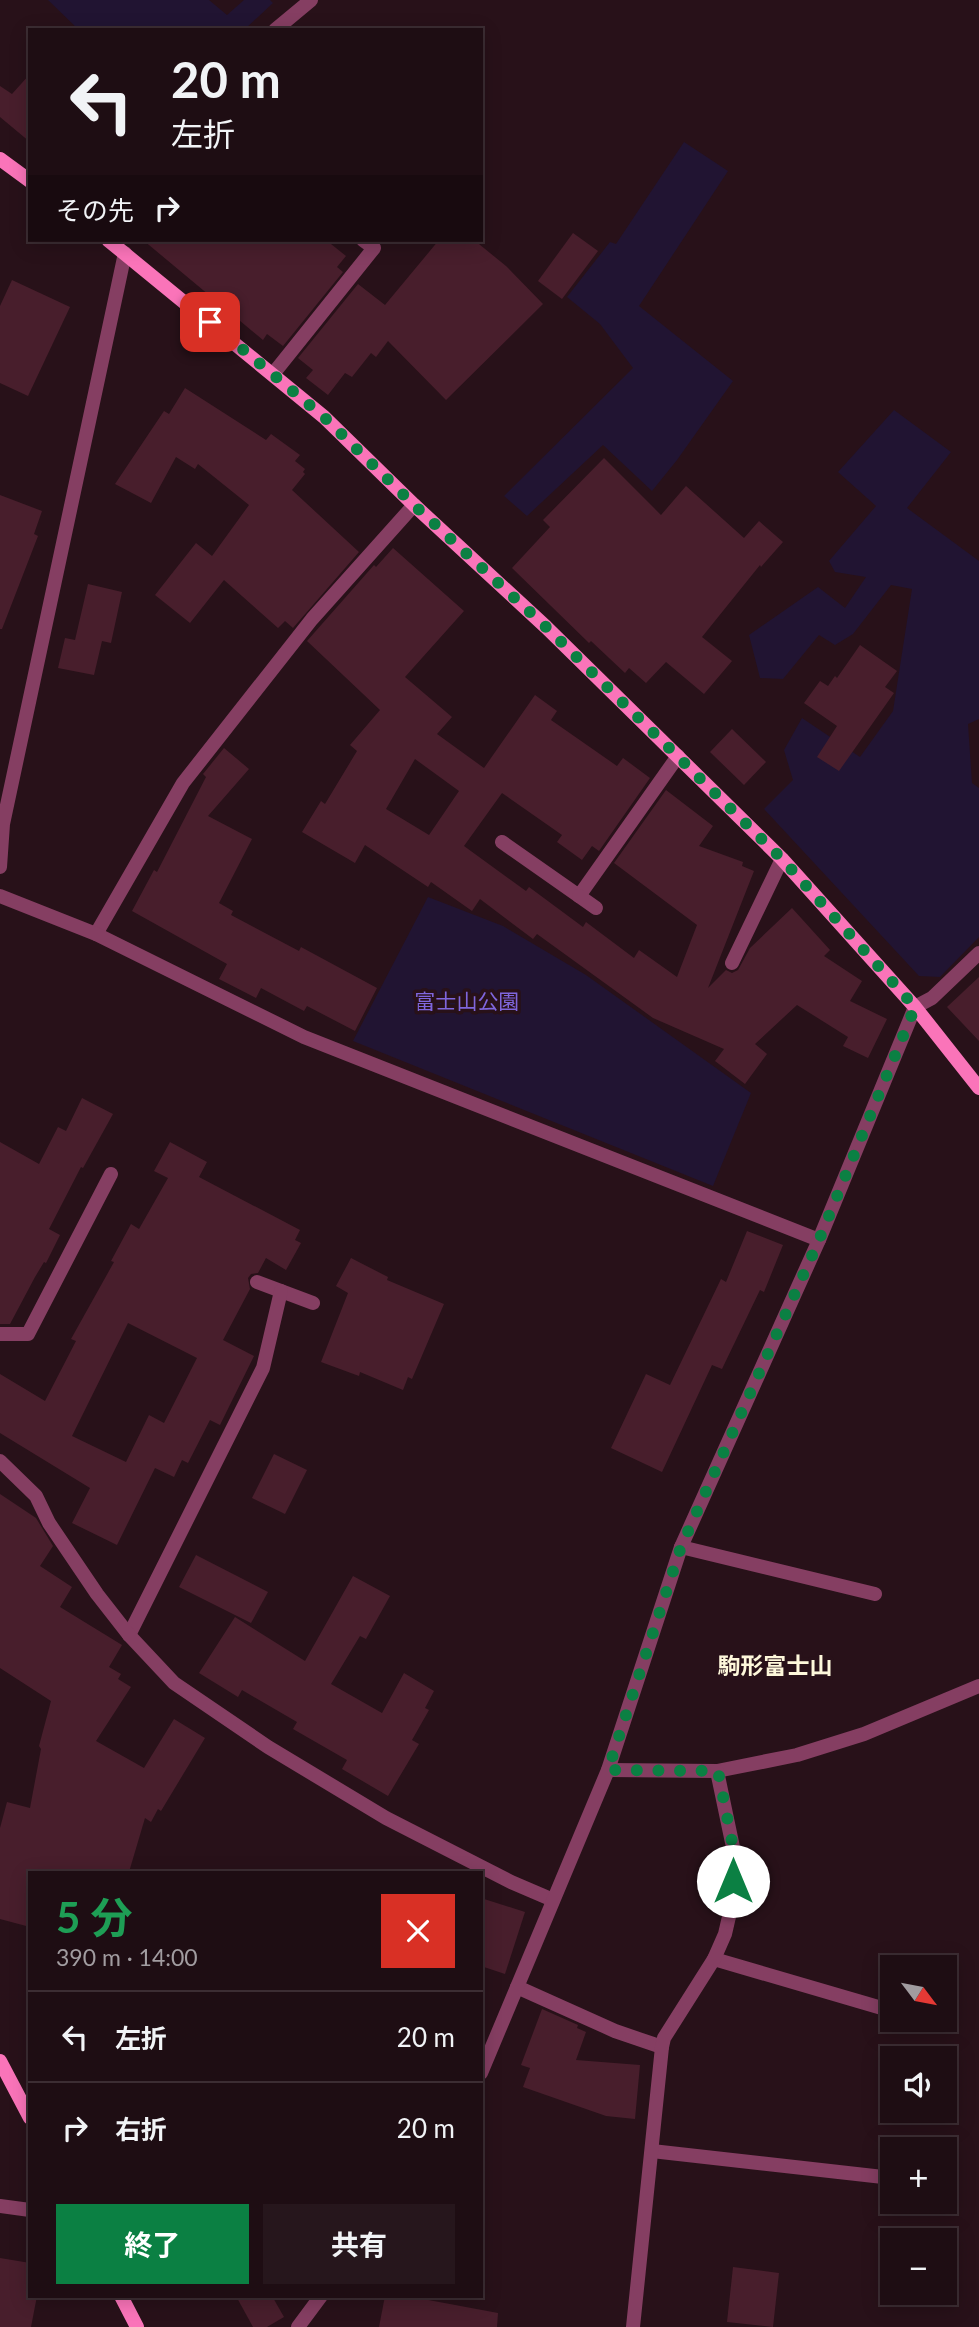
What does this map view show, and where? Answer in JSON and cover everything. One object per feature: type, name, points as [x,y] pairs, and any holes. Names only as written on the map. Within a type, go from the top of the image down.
[{"type":"street","points":[[277,28],[311,0]]},
{"type":"street","points":[[0,159],[28,180]]},
{"type":"street","points":[[111,242],[324,417],[546,627],[782,859],[915,1007],[979,1088]]},
{"type":"street","points":[[273,374],[374,248],[366,242]]},
{"type":"street","points":[[0,867],[3,824],[125,253]]},
{"type":"street","points":[[96,934],[183,783],[312,619],[414,505]]},
{"type":"street","points":[[579,896],[678,756]]},
{"type":"street","points":[[502,842],[596,908]]},
{"type":"street","points":[[732,963],[782,859]]},
{"type":"street","points":[[0,896],[96,934],[304,1037],[819,1240]]},
{"type":"street","points":[[483,2068],[608,1770],[681,1547],[819,1240],[915,1007],[932,998],[979,953]]},
{"type":"street","points":[[0,1334],[28,1334],[111,1174]]},
{"type":"street","points":[[257,1282],[313,1304]]},
{"type":"street","points":[[129,1634],[263,1368],[281,1291]]},
{"type":"street","points":[[0,1461],[36,1496],[49,1523],[97,1594],[174,1683],[268,1747],[386,1818],[511,1882],[553,1900]]},
{"type":"street","points":[[681,1547],[875,1594]]},
{"type":"street","points":[[608,1770],[718,1771],[797,1755],[864,1734],[979,1686]]},
{"type":"street","points":[[633,2327],[664,2038],[714,1959],[725,1934],[731,1908],[734,1852],[718,1771]]},
{"type":"street","points":[[714,1959],[880,2007]]},
{"type":"street","points":[[517,1987],[615,2031],[662,2047]]},
{"type":"street","points":[[0,2061],[28,2114]]},
{"type":"street","points":[[652,2151],[880,2177]]},
{"type":"street","points":[[0,2206],[28,2210]]},
{"type":"street","points":[[122,2298],[137,2327]]},
{"type":"street","points":[[298,2327],[320,2298]]},
{"type":"green space","points":[[48,0],[209,0],[227,15],[244,0],[270,0],[273,3],[246,28],[77,28]]},
{"type":"green space","points":[[684,142],[728,171],[639,306],[733,381],[652,491],[603,445],[527,516],[504,496],[633,368],[600,324],[567,297],[610,242],[616,244]]},
{"type":"green space","points":[[894,410],[951,452],[907,508],[979,561],[979,719],[968,724],[972,783],[979,788],[979,937],[940,977],[919,976],[764,809],[793,780],[784,750],[802,718],[860,757],[893,711],[912,589],[891,585],[853,634],[835,645],[819,635],[783,679],[760,678],[749,635],[818,587],[845,608],[866,577],[835,572],[829,561],[876,506],[838,472]]},
{"type":"green space","name":"富士山公園","points":[[428,897],[503,926],[586,975],[751,1093],[713,1186],[353,1041]]},
{"type":"building","points":[[28,76],[28,140],[0,117],[0,86],[12,94]]},
{"type":"building","points":[[573,233],[598,251],[562,299],[538,281]]},
{"type":"building","points":[[145,242],[328,242],[346,256],[337,267],[343,272],[283,346],[267,334],[263,340]]},
{"type":"building","points":[[437,242],[476,242],[506,266],[543,304],[446,400],[388,341],[376,357],[371,353],[352,377],[345,373],[328,395],[306,378],[313,370],[298,358],[358,284],[385,305]]},
{"type":"building","points":[[12,280],[70,307],[28,396],[0,383],[0,306]]},
{"type":"building","points":[[185,388],[266,440],[271,434],[300,455],[295,461],[305,469],[305,474],[292,490],[359,552],[293,628],[285,621],[278,628],[224,580],[190,623],[155,595],[196,543],[212,556],[249,505],[198,464],[195,469],[176,457],[151,503],[115,484],[164,411],[169,414]]},
{"type":"building","points":[[604,458],[661,515],[686,486],[744,538],[759,521],[783,542],[761,567],[760,565],[702,637],[732,661],[704,694],[666,662],[646,683],[629,668],[625,673],[591,641],[589,643],[512,568],[550,527],[543,520]]},
{"type":"building","points":[[0,495],[42,511],[34,534],[38,536],[2,629],[0,629]]},
{"type":"building","points":[[393,548],[464,611],[405,677],[452,717],[437,734],[484,768],[535,695],[557,711],[551,720],[617,766],[623,758],[650,778],[599,851],[592,846],[582,860],[557,842],[562,835],[502,793],[464,846],[526,891],[529,887],[583,927],[586,922],[634,958],[639,950],[677,977],[697,925],[614,863],[666,790],[713,826],[699,846],[743,862],[742,866],[754,871],[708,988],[726,970],[732,973],[738,970],[750,948],[792,908],[830,950],[824,956],[862,981],[850,1001],[887,1019],[868,1058],[843,1046],[848,1037],[797,1005],[755,1044],[767,1054],[745,1084],[715,1061],[724,1049],[653,1018],[537,934],[533,939],[480,899],[472,911],[431,882],[428,887],[365,845],[355,863],[302,832],[321,801],[325,804],[357,751],[350,745],[380,710],[307,641],[374,565],[376,567]],"holes":[[[415,759],[459,791],[429,835],[386,809]]]},
{"type":"building","points":[[88,584],[122,592],[111,643],[102,641],[94,675],[58,668],[65,638],[75,640]]},
{"type":"building","points":[[860,645],[897,671],[885,687],[894,693],[839,771],[817,757],[837,726],[804,703],[820,681],[828,686],[835,676],[837,678]]},
{"type":"building","points":[[732,729],[766,762],[744,785],[710,752]]},
{"type":"building","points":[[224,748],[249,769],[208,816],[252,839],[219,903],[233,911],[231,915],[299,951],[301,947],[377,988],[355,1031],[307,1006],[304,1011],[261,988],[256,998],[219,979],[227,964],[132,911],[154,870],[157,872],[206,777],[203,774]]},
{"type":"building","points":[[979,977],[979,1041],[947,1007]]},
{"type":"building","points":[[82,1098],[113,1114],[83,1168],[81,1167],[49,1229],[60,1235],[46,1263],[44,1262],[35,1277],[10,1324],[0,1324],[0,1142],[39,1164],[58,1127],[66,1131]]},
{"type":"building","points":[[170,1142],[207,1162],[199,1177],[300,1230],[295,1240],[301,1243],[286,1270],[266,1258],[258,1273],[251,1274],[248,1278],[250,1289],[223,1340],[254,1356],[220,1425],[210,1420],[188,1463],[182,1460],[174,1477],[155,1468],[117,1545],[72,1523],[90,1488],[0,1433],[0,1374],[45,1401],[76,1341],[71,1339],[114,1262],[111,1261],[131,1224],[139,1229],[168,1178],[154,1171]],"holes":[[[128,1323],[197,1358],[164,1423],[149,1415],[126,1462],[72,1436]]]},
{"type":"building","points":[[747,1231],[783,1245],[764,1292],[760,1290],[722,1369],[712,1365],[662,1472],[611,1448],[646,1374],[670,1385],[721,1279],[726,1282]]},
{"type":"building","points":[[351,1258],[388,1277],[387,1280],[444,1304],[412,1379],[408,1377],[403,1390],[360,1372],[359,1376],[321,1362],[348,1293],[336,1286]]},
{"type":"building","points":[[274,1454],[307,1470],[285,1514],[252,1498]]},
{"type":"building","points":[[0,1494],[36,1518],[53,1546],[40,1566],[72,1587],[60,1607],[122,1645],[109,1667],[121,1674],[118,1679],[131,1687],[96,1741],[144,1768],[174,1719],[205,1738],[161,1811],[158,1809],[151,1822],[145,1818],[129,1871],[28,1871],[28,1926],[0,1919],[0,1828],[7,1802],[30,1808],[41,1749],[39,1746],[51,1701],[0,1668]]},
{"type":"building","points":[[196,1555],[268,1592],[251,1623],[179,1587]]},
{"type":"building","points":[[353,1576],[390,1596],[366,1639],[360,1636],[331,1684],[382,1713],[404,1673],[434,1691],[425,1708],[429,1710],[412,1740],[419,1744],[388,1796],[342,1769],[347,1760],[293,1729],[297,1722],[242,1690],[238,1697],[199,1673],[235,1617],[305,1661]]},
{"type":"building","points":[[483,1899],[525,1912],[505,1974],[483,1967]]},
{"type":"building","points":[[542,2009],[578,2025],[577,2028],[586,2032],[576,2060],[640,2065],[635,2119],[606,2116],[523,2087],[530,2068],[521,2065]]},
{"type":"building","points":[[0,2258],[28,2263],[28,2298],[37,2298],[31,2327],[0,2327]]},
{"type":"building","points":[[733,2267],[779,2273],[773,2327],[727,2322]]},
{"type":"building","points":[[237,2298],[273,2298],[284,2317],[267,2327],[253,2327]]},
{"type":"building","points":[[385,2298],[418,2298],[498,2313],[497,2327],[379,2327]]},
{"type":"district","name":"駒形富士山","points":[[775,1665]]},
{"type":"route","points":[[210,322],[324,417],[546,627],[782,859],[915,1007],[819,1240],[681,1547],[608,1770],[718,1771],[734,1852],[733,1881]]}]
